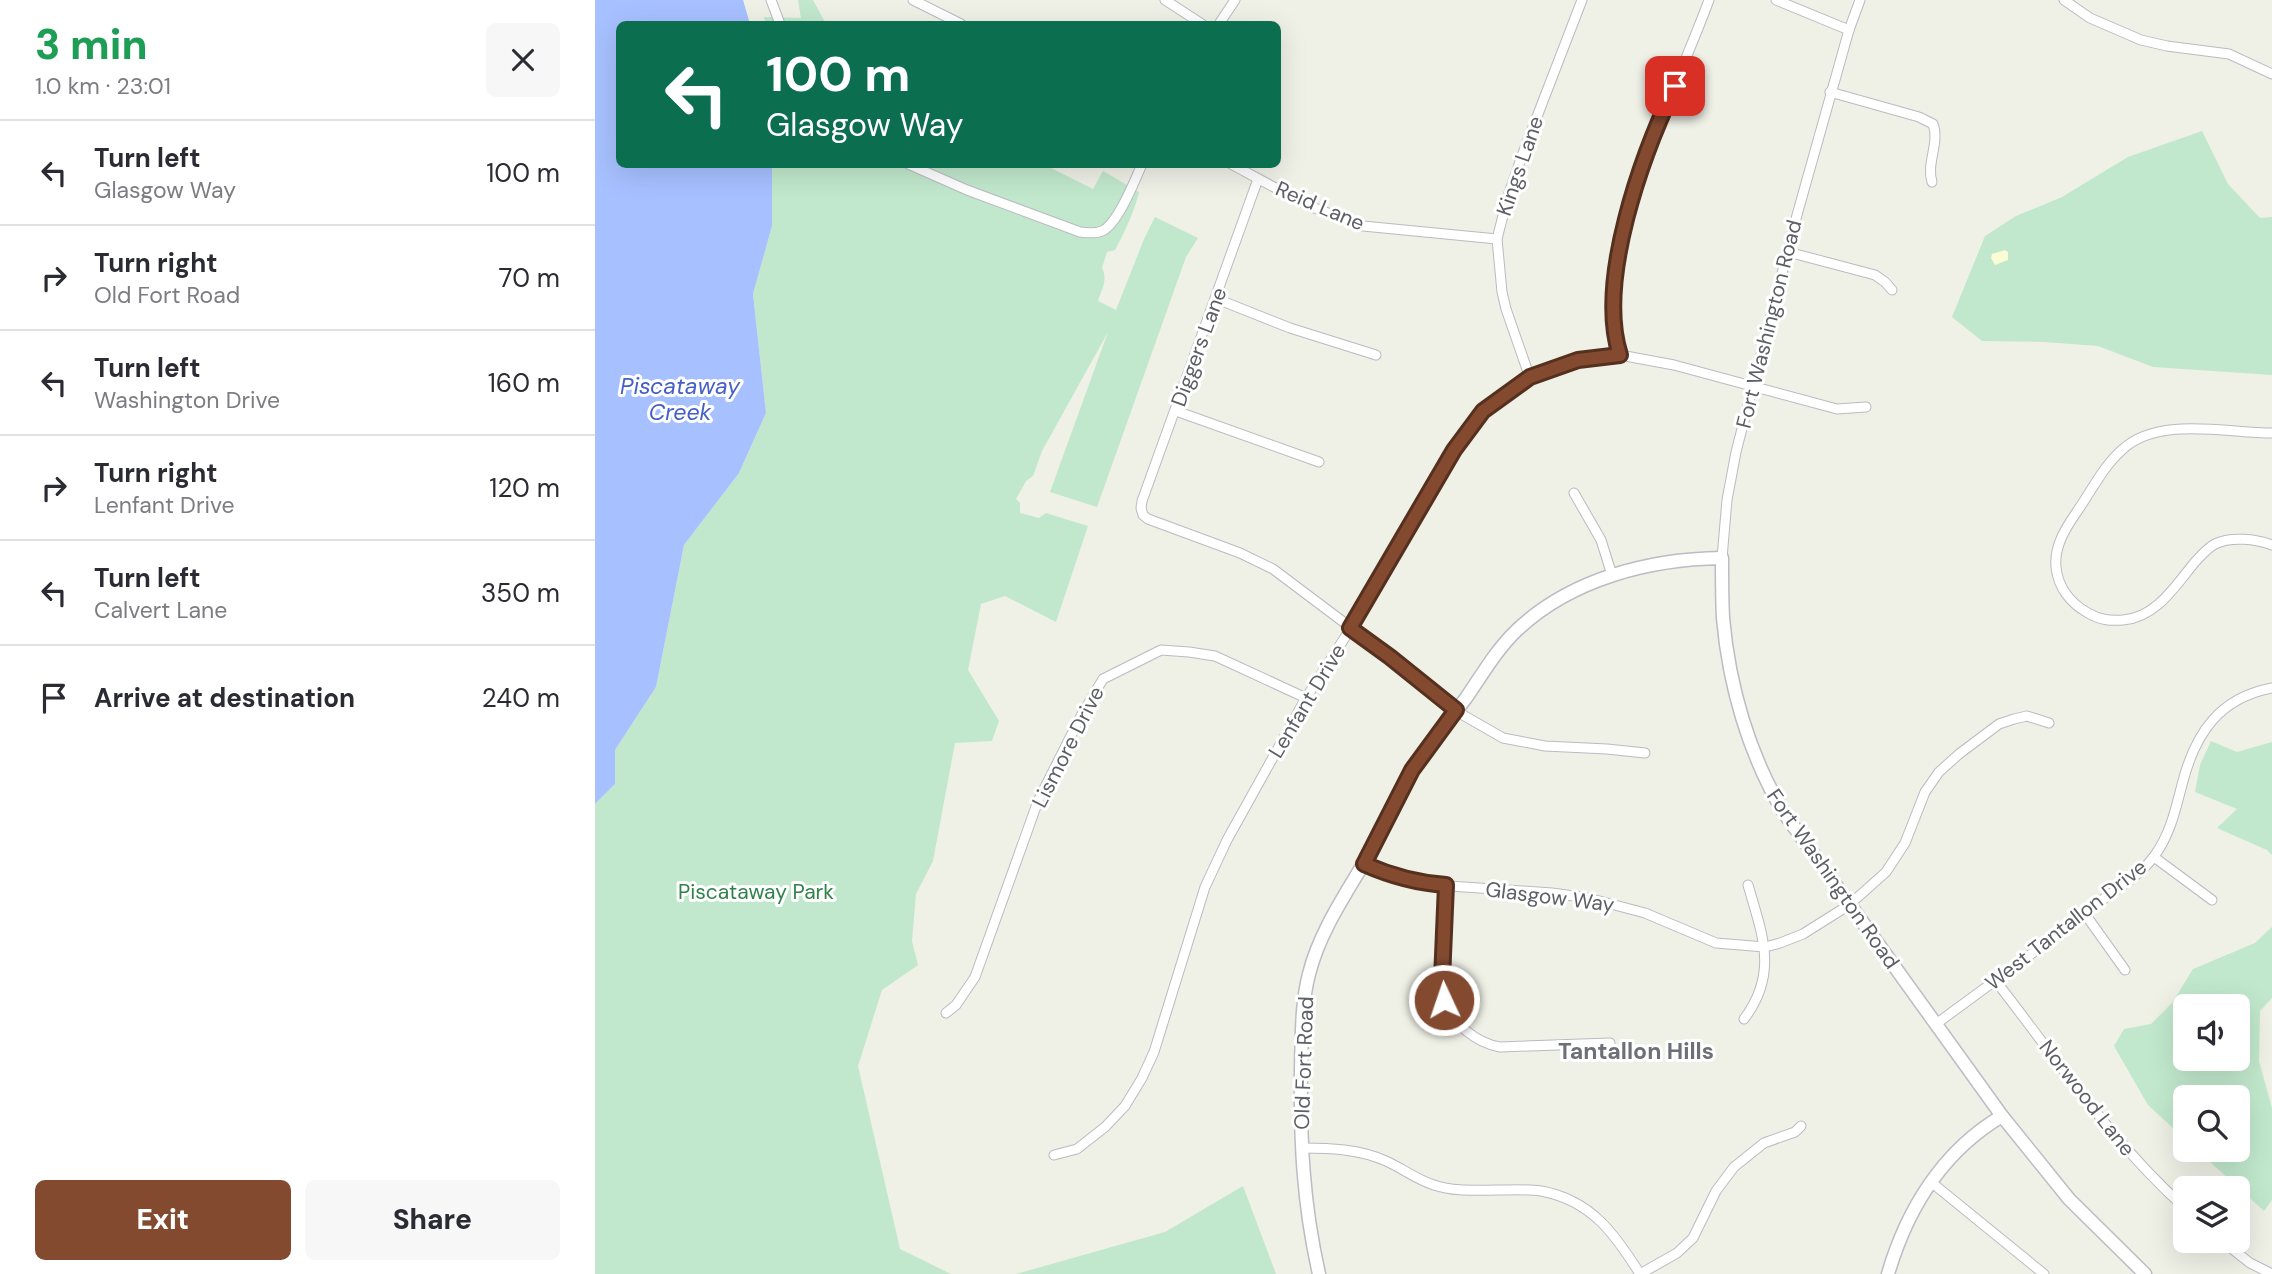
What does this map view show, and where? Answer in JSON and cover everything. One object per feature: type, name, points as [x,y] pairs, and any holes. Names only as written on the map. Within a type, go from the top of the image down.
[{"type":"main road","name":"Old Fort Road","points":[[1319,1274],[1306,1207],[1302,1148],[1302,1023],[1309,973],[1322,938],[1412,770],[1501,647],[1546,606],[1612,575],[1645,566],[1722,558]]},
{"type":"main road","name":"Fort Washington Road","points":[[1722,558],[1723,618],[1735,688],[1748,736],[1762,773],[1784,813],[2003,1116],[2069,1199],[2145,1274]]},
{"type":"main road","points":[[1888,1274],[1912,1212],[1931,1182],[1964,1143],[2003,1116]]},
{"type":"street","points":[[771,0],[779,21]]},
{"type":"street","points":[[913,0],[955,21]]},
{"type":"street","points":[[1165,0],[1197,21]]},
{"type":"street","points":[[1221,21],[1235,0]]},
{"type":"street","name":"Kings Lane","points":[[1530,377],[1506,309],[1497,239],[1523,153],[1582,0]]},
{"type":"street","points":[[1620,355],[1615,337],[1614,317],[1621,241],[1649,149],[1709,0]]},
{"type":"street","points":[[1776,0],[1849,30]]},
{"type":"street","name":"Fort Washington Road","points":[[1722,558],[1727,500],[1736,452],[1830,92],[1860,0]]},
{"type":"street","points":[[2064,0],[2090,18],[2141,40],[2229,54],[2272,75]]},
{"type":"street","points":[[1830,92],[1919,117],[1933,124],[1936,132],[1930,173],[1932,182]]},
{"type":"street","points":[[917,168],[967,190],[1080,232],[1100,232],[1108,228],[1140,168]]},
{"type":"street","name":"Reid Lane","points":[[1238,168],[1320,211],[1363,226],[1497,239]]},
{"type":"street","name":"Diggers Lane","points":[[1258,179],[1141,508],[1143,515],[1158,524],[1273,569],[1350,628]]},
{"type":"street","points":[[1788,252],[1875,275],[1892,290]]},
{"type":"street","points":[[1217,299],[1290,328],[1376,355]]},
{"type":"street","name":"Lenfant Drive","points":[[1054,1155],[1077,1149],[1105,1127],[1125,1106],[1142,1078],[1154,1052],[1205,887],[1227,839],[1306,698],[1454,450],[1483,411],[1530,377],[1578,360],[1620,355],[1674,365],[1836,409],[1866,407]]},
{"type":"street","points":[[1176,411],[1319,461]]},
{"type":"street","points":[[2272,433],[2161,430],[2136,440],[2121,450],[2108,465],[2071,520],[2059,545],[2056,567],[2066,595],[2082,610],[2103,620],[2132,620],[2156,607],[2214,545],[2241,540],[2272,545]]},
{"type":"street","points":[[1574,493],[1601,540],[1612,575]]},
{"type":"street","points":[[1350,628],[1456,710],[1503,738],[1545,746],[1607,748],[1645,753]]},
{"type":"street","name":"Lismore Drive","points":[[946,1013],[975,977],[1038,801],[1103,679],[1161,650],[1189,652],[1215,656],[1306,698]]},
{"type":"street","name":"West Tantallon Drive","points":[[1936,1024],[2085,914],[2154,857],[2169,832],[2192,750],[2205,730],[2229,704],[2241,697],[2272,688]]},
{"type":"street","name":"Glasgow Way","points":[[1364,864],[1421,884],[1588,898],[1645,913],[1716,943],[1765,947],[1803,934],[1849,905],[1886,872],[1900,852],[1925,792],[1945,766],[1999,724],[2027,716],[2049,723]]},
{"type":"street","points":[[2154,857],[2212,900]]},
{"type":"street","points":[[1446,885],[1444,1000],[1462,1026],[1482,1042],[1500,1047],[1610,1043]]},
{"type":"street","points":[[1744,1019],[1755,1003],[1762,985],[1766,961],[1765,947],[1748,885]]},
{"type":"street","points":[[2085,914],[2125,970]]},
{"type":"street","name":"Norwood Lane","points":[[1995,980],[2109,1129],[2173,1196]]},
{"type":"street","points":[[1302,1148],[1364,1153],[1387,1161],[1424,1182],[1445,1188],[1466,1191],[1538,1191],[1564,1198],[1588,1210],[1606,1225],[1640,1274],[1688,1244],[1716,1191],[1734,1167],[1764,1143],[1793,1132],[1801,1126]]},
{"type":"street","points":[[1931,1182],[2044,1274]]},
{"type":"street","points":[[2238,1253],[2272,1274]]},
{"type":"green space","points":[[798,0],[813,0],[824,21],[765,21],[764,17],[801,18]]},
{"type":"green space","points":[[2202,131],[2228,184],[2260,218],[2272,217],[2272,375],[2153,367],[2098,346],[1982,341],[1952,317],[1985,236],[2016,216],[2062,197],[2128,157]]},
{"type":"green space","name":"Piscataway Park","points":[[772,168],[1051,168],[1093,189],[1103,171],[1139,192],[1122,236],[1115,250],[1107,252],[1102,268],[1104,280],[1098,301],[1116,310],[1155,217],[1198,238],[1186,257],[1097,507],[1050,492],[1108,332],[1042,451],[1033,476],[1026,481],[1016,499],[1020,503],[1020,513],[1039,518],[1046,513],[1088,526],[1056,622],[1005,596],[981,604],[968,670],[999,721],[992,741],[955,743],[933,861],[916,894],[912,941],[918,965],[882,990],[858,1066],[900,1249],[951,1274],[595,1274],[595,804],[615,784],[615,750],[656,687],[684,545],[739,473],[766,413],[753,294],[772,226]]},
{"type":"green space","points":[[2211,741],[2237,752],[2272,742],[2272,855],[2267,850],[2217,828],[2237,809],[2195,792],[2200,765]]},
{"type":"green space","points":[[2272,927],[2272,998],[2260,1011],[2259,1061],[2272,1108],[2272,1200],[2264,1211],[2250,1198],[2250,1176],[2226,1176],[2210,1162],[2250,1162],[2250,1085],[2173,1085],[2173,1128],[2148,1105],[2114,1046],[2124,1029],[2151,1024],[2173,1001],[2173,1071],[2250,1071],[2250,994],[2178,994],[2193,969],[2255,943]]},
{"type":"green space","points":[[1243,1186],[1276,1274],[1016,1274],[1165,1232]]},
{"type":"sand","points":[[2005,250],[2008,252],[2008,260],[1995,265],[1992,254]]},
{"type":"water","name":"Piscataway Creek","points":[[595,0],[743,0],[749,21],[616,21],[616,168],[772,168],[772,226],[753,294],[766,413],[739,473],[684,545],[656,687],[615,750],[615,784],[595,804]]},
{"type":"district","name":"Tantallon Hills","points":[[1636,1051]]},
{"type":"route","points":[[1444,1000],[1442,979],[1446,885],[1421,884],[1364,864],[1412,770],[1456,710],[1350,628],[1454,450],[1483,411],[1530,377],[1578,360],[1620,355],[1615,337],[1614,317],[1621,241],[1649,149],[1675,86]]}]
